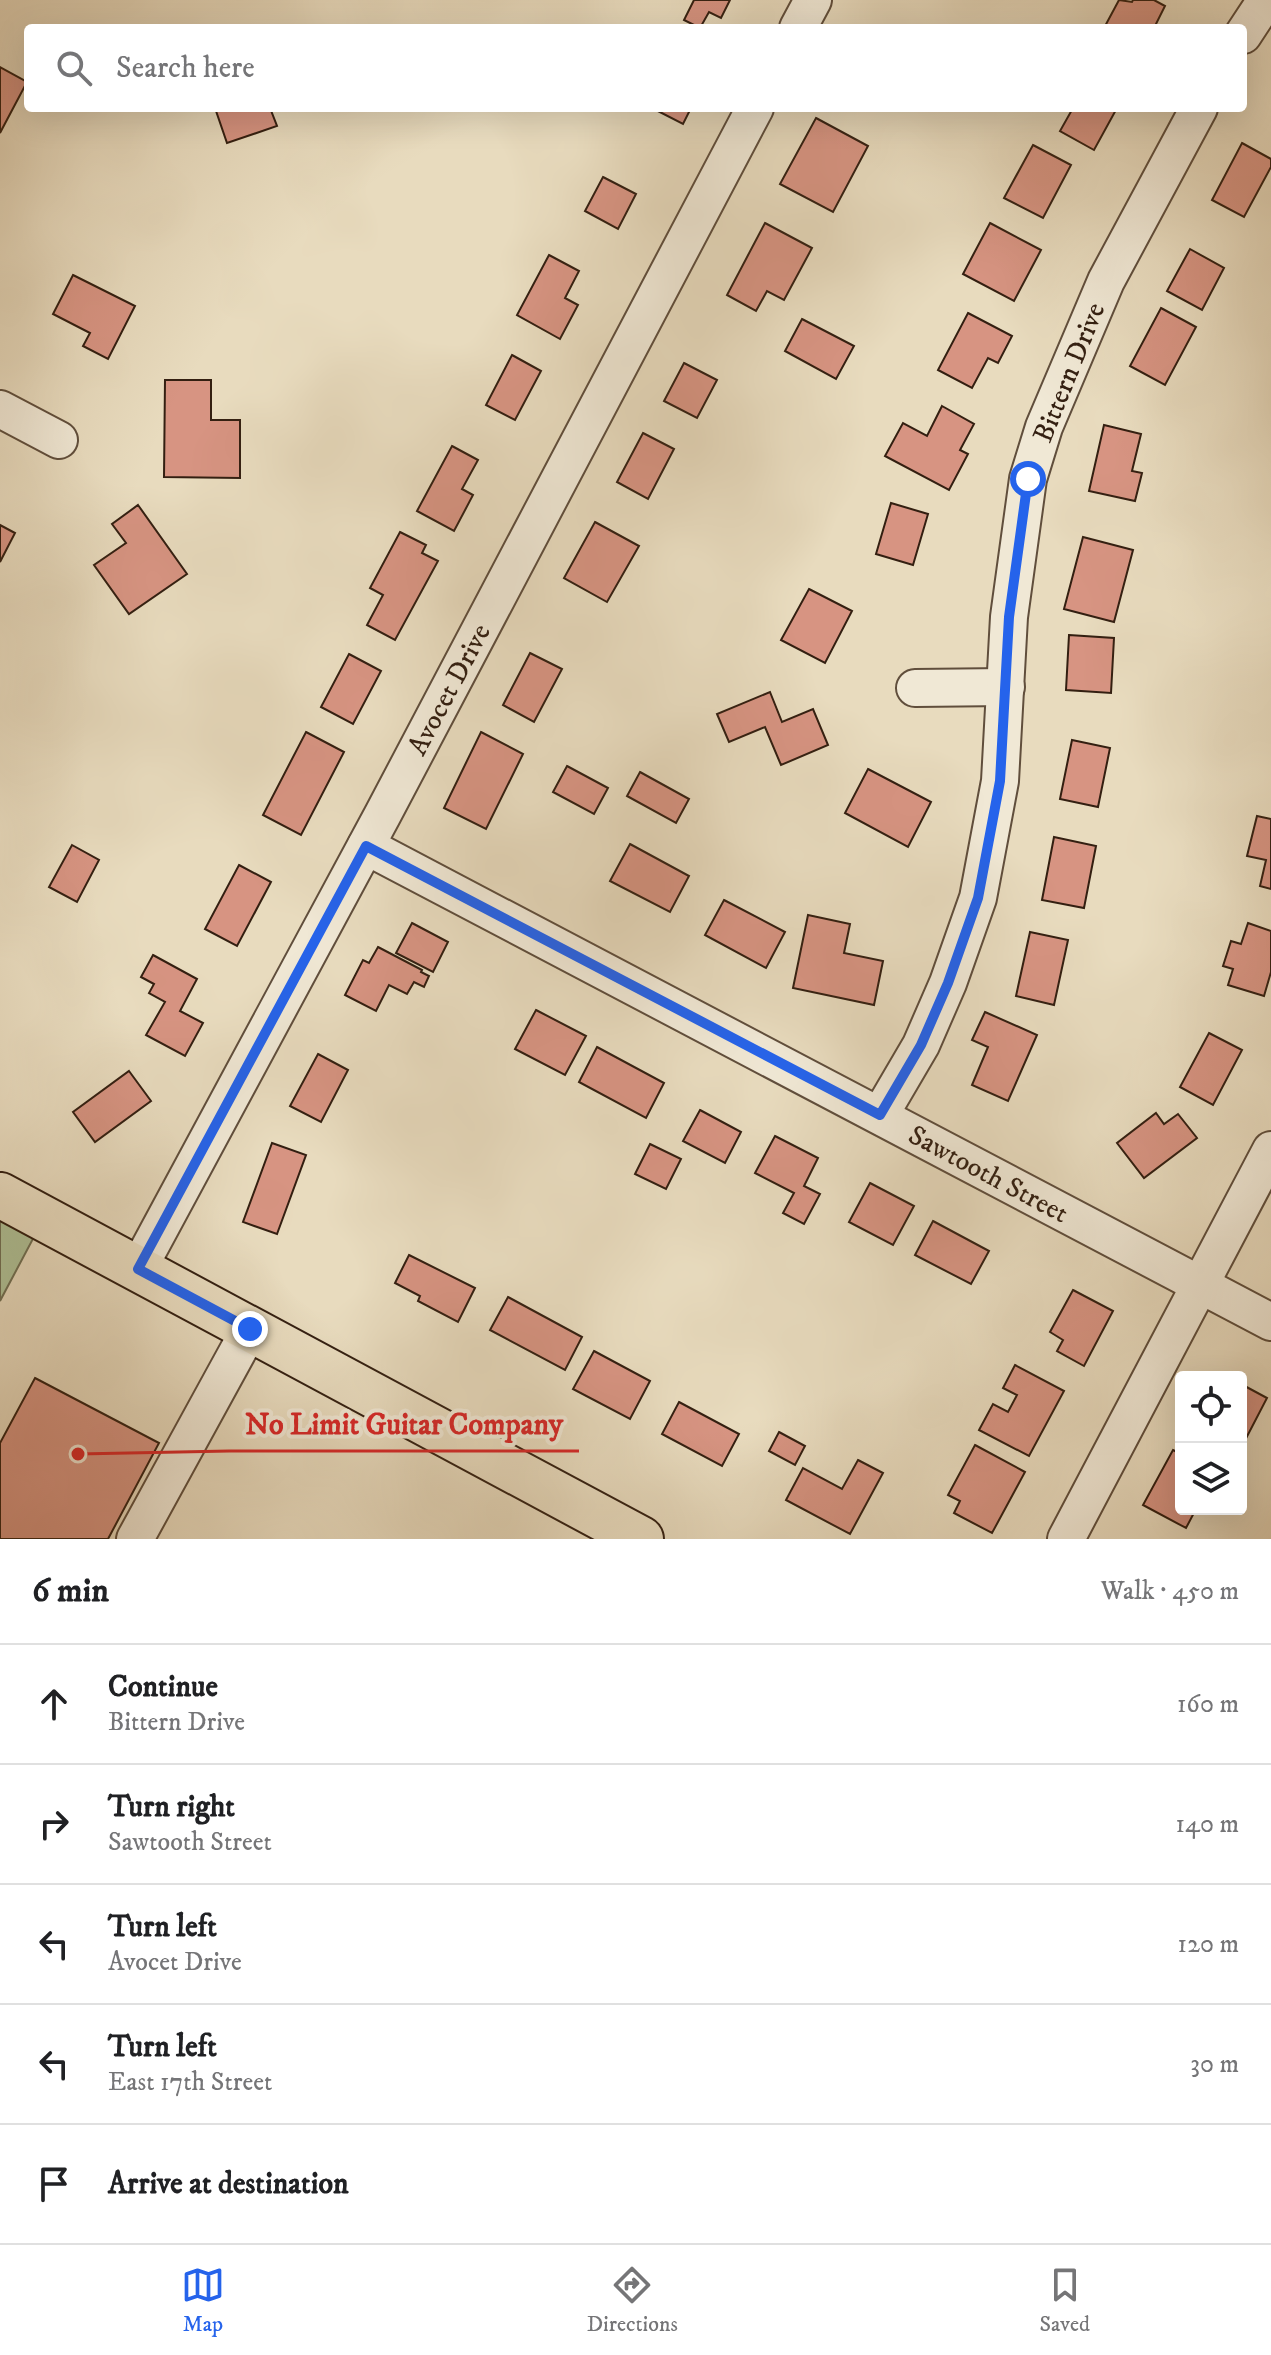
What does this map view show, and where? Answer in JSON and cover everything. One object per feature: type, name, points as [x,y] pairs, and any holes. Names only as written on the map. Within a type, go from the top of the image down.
[{"type":"main road","points":[[0,1195],[641,1539]]},
{"type":"street","points":[[800,24],[813,0]]},
{"type":"street","points":[[1247,29],[1266,0]]},
{"type":"street","name":"Avocet Drive","points":[[138,1269],[366,846],[753,112]]},
{"type":"street","name":"Bittern Drive","points":[[880,1115],[921,1045],[948,983],[978,898],[1000,781],[1009,617],[1028,479],[1044,427],[1106,281],[1197,112]]},
{"type":"street","points":[[0,409],[59,440]]},
{"type":"street","points":[[915,688],[1006,687]]},
{"type":"street","name":"Sawtooth Street","points":[[366,846],[1271,1322]]},
{"type":"street","points":[[1066,1539],[1271,1150]]},
{"type":"street","points":[[135,1539],[250,1329]]},
{"type":"green space","points":[[0,1195],[44,1218],[0,1301]]},
{"type":"building","points":[[694,0],[730,0],[721,18],[709,12],[702,24],[684,20]]},
{"type":"building","points":[[1119,0],[1154,0],[1165,6],[1156,24],[1106,24]]},
{"type":"building","points":[[0,67],[24,80],[24,88],[0,133]]},
{"type":"building","points":[[216,112],[272,112],[277,126],[227,143]]},
{"type":"building","points":[[660,112],[689,112],[683,124]]},
{"type":"building","points":[[1071,112],[1115,112],[1094,150],[1060,131]]},
{"type":"building","points":[[816,118],[868,146],[833,212],[780,184]]},
{"type":"building","points":[[1242,143],[1271,159],[1271,167],[1244,217],[1212,200]]},
{"type":"building","points":[[1033,145],[1071,165],[1043,218],[1004,198]]},
{"type":"building","points":[[603,177],[636,194],[618,229],[585,211]]},
{"type":"building","points":[[765,223],[812,248],[784,300],[767,291],[756,311],[727,295]]},
{"type":"building","points":[[990,223],[1041,250],[1014,301],[963,274]]},
{"type":"building","points":[[1190,249],[1224,268],[1202,310],[1167,291]]},
{"type":"building","points":[[549,255],[579,271],[565,298],[578,305],[560,339],[517,315]]},
{"type":"building","points":[[73,275],[135,306],[108,359],[83,346],[90,333],[53,314]]},
{"type":"building","points":[[1161,308],[1196,327],[1165,385],[1130,366]]},
{"type":"building","points":[[968,313],[1012,336],[998,363],[988,358],[972,388],[938,370]]},
{"type":"building","points":[[802,319],[854,346],[836,379],[785,351]]},
{"type":"building","points":[[512,355],[541,371],[515,420],[486,405]]},
{"type":"building","points":[[684,363],[717,380],[697,418],[664,401]]},
{"type":"building","points":[[165,380],[211,380],[211,420],[240,420],[240,478],[164,477]]},
{"type":"building","points":[[942,406],[974,424],[960,450],[968,454],[949,490],[885,456],[903,423],[927,436]]},
{"type":"building","points":[[1104,425],[1141,434],[1132,471],[1142,473],[1135,501],[1089,491]]},
{"type":"building","points":[[643,433],[674,449],[648,499],[617,482]]},
{"type":"building","points":[[452,446],[478,460],[462,489],[473,495],[454,531],[417,511]]},
{"type":"building","points":[[891,503],[928,514],[913,565],[876,554]]},
{"type":"building","points":[[138,505],[187,574],[129,614],[94,565],[126,543],[112,524]]},
{"type":"building","points":[[595,522],[639,546],[607,602],[564,578]]},
{"type":"building","points":[[0,525],[15,533],[0,562]]},
{"type":"building","points":[[400,532],[426,545],[422,553],[438,561],[395,640],[367,625],[383,595],[370,588]]},
{"type":"building","points":[[1083,537],[1133,550],[1114,622],[1064,609]]},
{"type":"building","points":[[809,589],[852,611],[825,663],[781,640]]},
{"type":"building","points":[[1069,635],[1114,638],[1111,693],[1066,690]]},
{"type":"building","points":[[530,653],[562,669],[534,722],[503,705]]},
{"type":"building","points":[[349,654],[381,671],[353,724],[321,707]]},
{"type":"building","points":[[770,692],[782,722],[813,709],[828,745],[781,765],[765,727],[729,742],[717,714]]},
{"type":"building","points":[[306,732],[344,752],[301,835],[263,815]]},
{"type":"building","points":[[481,732],[523,754],[486,829],[444,808]]},
{"type":"building","points":[[1072,740],[1110,748],[1098,807],[1060,799]]},
{"type":"building","points":[[567,766],[608,788],[594,814],[553,792]]},
{"type":"building","points":[[868,769],[931,802],[908,847],[845,813]]},
{"type":"building","points":[[640,772],[689,799],[676,823],[627,796]]},
{"type":"building","points":[[1257,816],[1271,819],[1271,889],[1260,886],[1266,860],[1247,856]]},
{"type":"building","points":[[1054,837],[1096,846],[1084,908],[1042,900]]},
{"type":"building","points":[[630,844],[689,876],[670,912],[610,881]]},
{"type":"building","points":[[72,845],[99,860],[77,902],[49,887]]},
{"type":"building","points":[[239,865],[271,882],[237,946],[205,929]]},
{"type":"building","points":[[724,900],[785,932],[766,968],[705,935]]},
{"type":"building","points":[[808,915],[850,924],[844,953],[883,961],[874,1005],[793,988]]},
{"type":"building","points":[[412,923],[448,942],[433,972],[396,953]]},
{"type":"building","points":[[1248,923],[1271,931],[1271,972],[1264,996],[1228,985],[1233,969],[1223,966],[1231,941],[1241,944]]},
{"type":"building","points":[[1030,932],[1068,940],[1054,1005],[1016,996]]},
{"type":"building","points":[[378,947],[429,976],[424,987],[414,982],[407,994],[389,985],[376,1011],[345,995],[363,960],[369,963]]},
{"type":"building","points":[[153,955],[197,979],[180,1011],[203,1023],[185,1056],[146,1035],[165,1002],[149,993],[154,984],[141,977]]},
{"type":"building","points":[[536,1010],[586,1036],[565,1075],[515,1049]]},
{"type":"building","points":[[985,1012],[1037,1035],[1008,1101],[972,1085],[988,1047],[972,1040]]},
{"type":"building","points":[[1209,1033],[1242,1050],[1213,1105],[1180,1087]]},
{"type":"building","points":[[597,1047],[664,1083],[646,1118],[579,1082]]},
{"type":"building","points":[[318,1054],[348,1070],[321,1122],[290,1106]]},
{"type":"building","points":[[129,1071],[151,1101],[95,1142],[73,1112]]},
{"type":"building","points":[[700,1110],[741,1132],[725,1163],[683,1141]]},
{"type":"building","points":[[1156,1113],[1164,1124],[1178,1114],[1197,1138],[1144,1178],[1117,1143]]},
{"type":"building","points":[[775,1136],[818,1158],[804,1186],[820,1194],[804,1224],[783,1213],[794,1193],[755,1173]]},
{"type":"building","points":[[272,1143],[306,1155],[277,1234],[243,1222]]},
{"type":"building","points":[[650,1144],[681,1159],[666,1189],[635,1174]]},
{"type":"building","points":[[870,1183],[914,1206],[893,1245],[849,1222]]},
{"type":"building","points":[[933,1221],[989,1251],[971,1284],[915,1255]]},
{"type":"building","points":[[409,1255],[475,1288],[458,1322],[418,1301],[420,1296],[395,1283]]},
{"type":"building","points":[[1073,1290],[1113,1311],[1084,1366],[1057,1351],[1063,1340],[1050,1332]]},
{"type":"building","points":[[508,1297],[582,1337],[565,1370],[490,1330]]},
{"type":"building","points":[[594,1351],[650,1381],[630,1419],[573,1389]]},
{"type":"building","points":[[1015,1365],[1064,1391],[1029,1456],[979,1430],[993,1404],[1008,1412],[1017,1395],[1003,1388]]},
{"type":"building","points":[[35,1378],[159,1443],[108,1539],[0,1539],[0,1443]]},
{"type":"building","points":[[1247,1387],[1267,1398],[1247,1436]]},
{"type":"building","points":[[679,1402],[739,1434],[722,1466],[662,1434]]},
{"type":"building","points":[[779,1432],[805,1446],[795,1465],[769,1451]]},
{"type":"building","points":[[975,1445],[1025,1472],[992,1533],[954,1513],[960,1501],[948,1495]]},
{"type":"building","points":[[1175,1451],[1175,1515],[1193,1515],[1186,1528],[1143,1505]]},
{"type":"building","points":[[858,1460],[883,1473],[850,1534],[786,1500],[803,1468],[842,1489]]},
{"type":"place","name":"No Limit Guitar Company","points":[[78,1454]]},
{"type":"route","points":[[250,1329],[138,1269],[366,846],[880,1115],[921,1045],[948,983],[978,898],[1000,781],[1009,617],[1028,479]]}]
